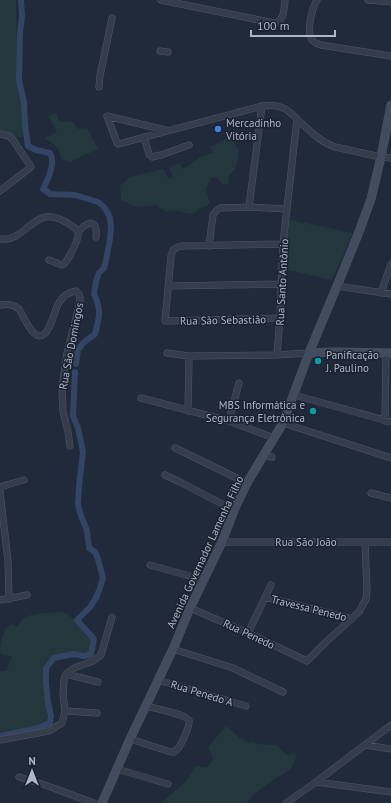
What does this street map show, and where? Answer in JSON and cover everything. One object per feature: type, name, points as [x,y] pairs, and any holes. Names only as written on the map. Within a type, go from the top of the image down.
[{"type":"street","points":[[161,0],[178,2],[274,23],[278,23],[283,16],[285,0]]},
{"type":"street","points":[[317,0],[313,8],[310,33],[312,39],[316,43],[321,46],[391,56]]},
{"type":"street","points":[[368,0],[391,2]]},
{"type":"street","points":[[99,87],[112,18]]},
{"type":"street","points":[[160,51],[168,52]]},
{"type":"street","points":[[166,131],[107,116],[118,144],[262,106],[270,105],[288,107],[297,119],[328,145],[391,158]]},
{"type":"street","points":[[249,207],[262,106]]},
{"type":"street","name":"Avenida Governador Lamenha Filho","points":[[102,803],[130,738],[222,542],[235,508],[247,483],[268,456],[274,438],[283,423],[309,353],[371,200],[391,106]]},
{"type":"street","points":[[206,121],[208,114]]},
{"type":"street","name":"Rua Santo Antônio","points":[[278,355],[283,244],[297,119]]},
{"type":"street","points":[[0,134],[9,136],[13,140],[31,167],[0,191]]},
{"type":"street","points":[[144,137],[149,154],[150,156],[154,157],[189,144]]},
{"type":"street","points":[[209,246],[213,214],[220,208],[249,207],[286,209]]},
{"type":"street","points":[[0,239],[4,240],[12,238],[40,218],[46,216],[58,218],[72,226],[78,232]]},
{"type":"street","points":[[49,260],[62,265],[65,263],[78,238],[78,232],[85,225],[93,224],[95,226],[96,237]]},
{"type":"street","points":[[282,284],[169,286],[172,253],[173,250],[179,246],[283,244]]},
{"type":"street","points":[[381,293],[391,264]]},
{"type":"street","name":"Rua São Sebastião","points":[[169,286],[166,321],[280,318]]},
{"type":"street","points":[[337,286],[391,294]]},
{"type":"street","name":"Rua São Domingos","points":[[0,305],[10,304],[19,309],[33,332],[41,336],[47,332],[58,304],[64,296],[73,292],[79,294],[80,307],[69,346],[62,388],[63,411],[70,446]]},
{"type":"street","points":[[167,353],[189,356],[278,355],[335,352],[388,353],[388,421],[294,395]]},
{"type":"street","points":[[188,411],[189,356]]},
{"type":"street","points":[[229,421],[239,383]]},
{"type":"street","points":[[141,398],[229,421],[274,438]]},
{"type":"street","points":[[283,423],[391,458]]},
{"type":"street","points":[[175,448],[247,483]]},
{"type":"street","points":[[165,475],[226,506],[235,508]]},
{"type":"street","points":[[0,487],[24,480]]},
{"type":"street","points":[[0,492],[8,561],[9,598]]},
{"type":"street","points":[[371,493],[391,498]]},
{"type":"street","name":"Rua São João","points":[[222,542],[391,542]]},
{"type":"street","points":[[352,619],[359,612],[366,599],[365,542]]},
{"type":"street","points":[[150,565],[204,580]]},
{"type":"street","name":"Travessa Penedo","points":[[248,633],[271,585]]},
{"type":"street","points":[[0,600],[27,595]]},
{"type":"street","name":"Travessa Penedo","points":[[265,597],[352,619]]},
{"type":"street","name":"Rua Penedo","points":[[190,608],[307,661],[352,619]]},
{"type":"street","points":[[0,740],[49,731],[62,723],[64,711],[64,678],[66,674],[74,668],[93,661],[102,655],[112,616]]},
{"type":"street","points":[[173,649],[234,668],[282,692]]},
{"type":"street","points":[[66,674],[98,682]]},
{"type":"street","name":"Rua Penedo A","points":[[158,680],[246,706]]},
{"type":"street","points":[[130,738],[171,752],[178,749],[189,726],[189,720],[180,715],[146,706]]},
{"type":"street","points":[[64,711],[97,713]]},
{"type":"street","points":[[286,803],[391,725]]},
{"type":"street","points":[[365,745],[391,749]]},
{"type":"street","points":[[117,769],[168,784]]},
{"type":"street","points":[[19,777],[94,803]]},
{"type":"street","points":[[316,782],[391,792]]},
{"type":"green space","points":[[0,0],[16,0],[17,61],[20,92],[28,116],[29,131],[22,138],[0,135]]},
{"type":"green space","points":[[51,114],[57,114],[58,121],[73,122],[78,129],[87,128],[98,149],[70,162],[61,159],[58,148],[45,138],[57,132],[48,116]]},
{"type":"green space","points":[[235,134],[239,137],[235,144],[239,150],[236,168],[229,175],[228,184],[223,185],[218,178],[211,178],[206,189],[210,204],[193,214],[172,210],[166,212],[156,205],[137,207],[121,200],[120,186],[130,177],[163,169],[169,179],[173,178],[169,167],[179,163],[183,169],[202,156],[213,153],[210,147]]},
{"type":"green space","points":[[287,219],[353,233],[332,280],[283,269]]},
{"type":"green space","points":[[63,612],[79,622],[94,639],[94,650],[89,658],[65,656],[50,662],[48,666],[46,683],[53,707],[52,724],[45,729],[0,738],[0,671],[6,671],[12,657],[0,653],[2,636],[6,628],[12,624],[18,627],[21,621],[35,614]]},
{"type":"green space","points":[[226,726],[247,742],[252,741],[258,744],[276,745],[287,755],[297,754],[292,768],[266,785],[250,798],[247,803],[161,803],[185,782],[196,766],[208,767],[213,758],[208,747]]},
{"type":"waterway","points":[[21,0],[22,16],[20,33],[19,80],[24,103],[28,146],[36,150],[50,153],[52,157],[51,171],[43,189],[50,194],[75,195],[98,202],[103,206],[110,218],[110,239],[106,260],[104,268],[99,273],[96,281],[94,294],[99,309],[97,326],[95,334],[83,343],[78,350],[76,364]]},
{"type":"waterway","points":[[0,736],[38,728],[50,723],[51,716],[48,704],[46,668],[54,658],[73,654],[84,656],[91,654],[94,639],[77,620],[90,607],[96,598],[103,578],[95,552],[89,548],[87,531],[78,504],[83,452],[78,428],[73,416],[75,372]]},
{"type":"place","name":"Mercadinho Vitória","points":[[218,129]]},
{"type":"place","name":"Panificação J. Paulino","points":[[318,361]]},
{"type":"place","name":"MBS Informática e Segurança Eletrônica","points":[[313,411]]}]
